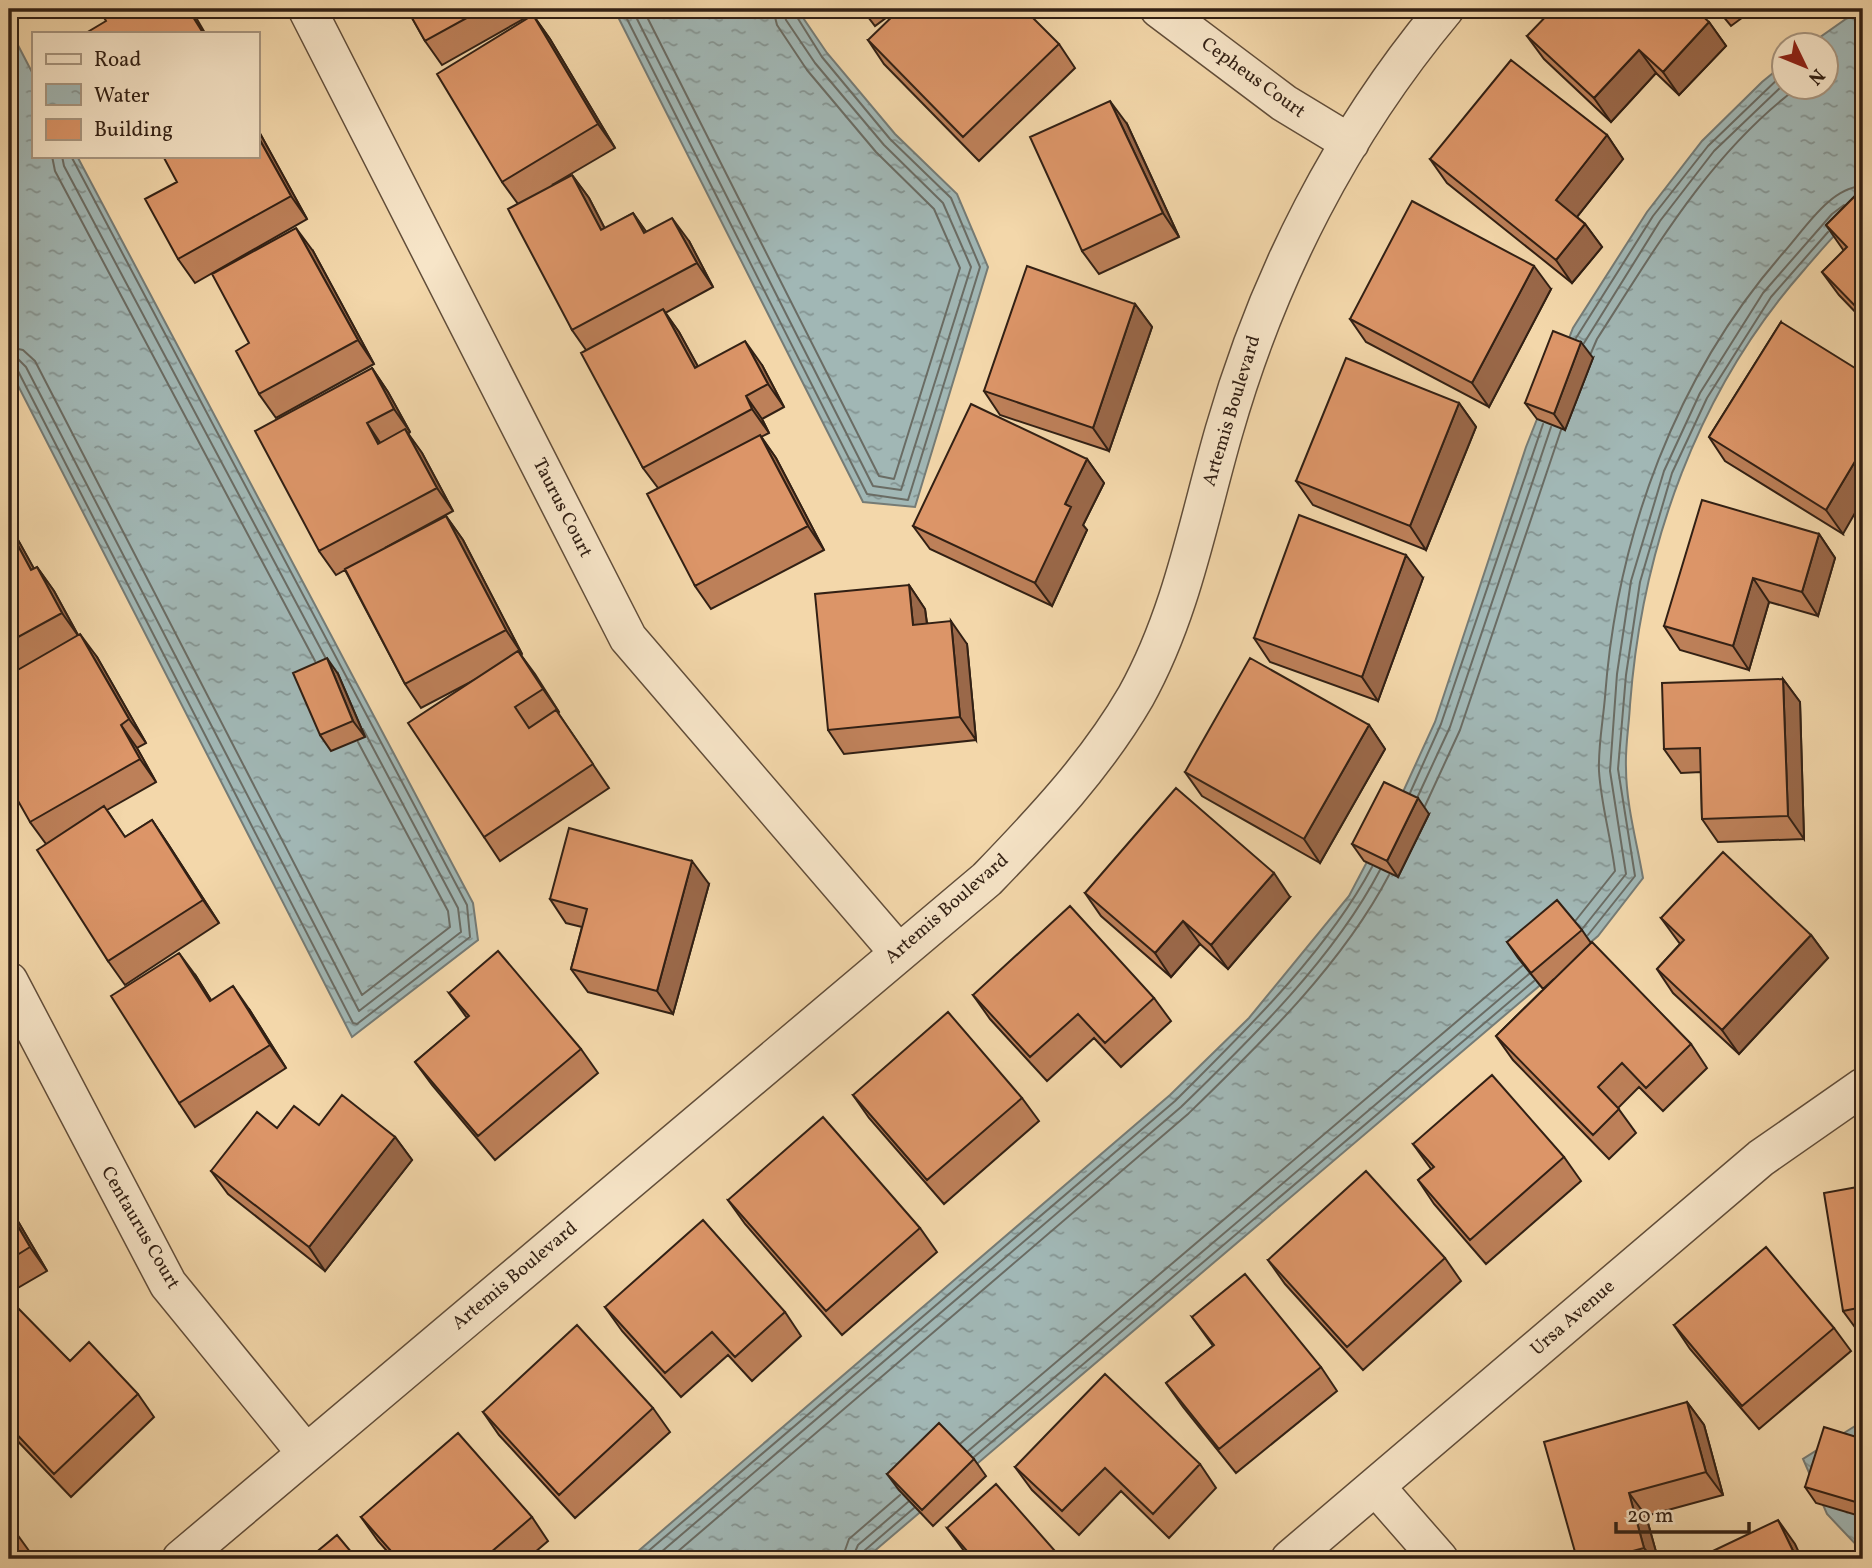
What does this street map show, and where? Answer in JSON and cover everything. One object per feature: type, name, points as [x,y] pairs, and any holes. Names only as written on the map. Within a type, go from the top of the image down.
[{"type":"street","name":"Taurus Court","points":[[307,9],[628,638],[898,952]]},
{"type":"street","name":"Cepheus Court","points":[[1159,9],[1284,103],[1350,143]]},
{"type":"street","name":"Artemis Boulevard","points":[[181,1559],[986,879],[1048,816],[1093,762],[1136,696],[1162,643],[1188,571],[1224,430],[1259,323],[1300,230],[1382,93],[1446,9]]},
{"type":"street","name":"Centaurus Court","points":[[9,981],[168,1284],[305,1452]]},
{"type":"street","name":"Ursa Avenue","points":[[1290,1559],[1760,1158],[1863,1087]]},
{"type":"street","points":[[1376,1487],[1439,1559]]},
{"type":"water","points":[[614,9],[797,9],[827,53],[895,134],[957,194],[988,267],[915,507],[863,502]]},
{"type":"water","points":[[1863,9],[1863,210],[1825,246],[1767,317],[1734,366],[1706,418],[1682,473],[1662,529],[1647,587],[1630,705],[1626,782],[1643,878],[1598,936],[865,1559],[629,1559],[1170,1095],[1249,1018],[1349,896],[1397,805],[1435,722],[1526,447],[1573,328],[1647,212],[1702,141],[1762,82],[1770,75],[1770,102],[1840,102],[1840,32],[1827,32]]},
{"type":"water","points":[[9,28],[32,72],[32,158],[78,158],[473,903],[478,940],[352,1037],[9,368]]},
{"type":"water","points":[[1863,1421],[1863,1552],[1827,1514],[1803,1459]]},
{"type":"building","points":[[99,9],[188,9],[202,32],[88,32],[106,21]]},
{"type":"building","points":[[407,9],[483,9],[425,41]]},
{"type":"building","points":[[900,9],[1024,9],[1059,44],[963,137],[868,40]]},
{"type":"building","points":[[1553,9],[1695,9],[1709,22],[1663,72],[1639,50],[1594,98],[1527,36]]},
{"type":"building","points":[[533,15],[598,124],[502,182],[437,74]]},
{"type":"building","points":[[1511,60],[1607,135],[1556,200],[1585,224],[1556,260],[1430,159]]},
{"type":"building","points":[[1110,101],[1163,213],[1082,251],[1030,137]]},
{"type":"building","points":[[259,139],[291,196],[178,259],[145,199],[177,182],[164,158],[259,158]]},
{"type":"building","points":[[572,175],[601,230],[633,213],[644,233],[672,218],[697,263],[572,330],[508,209]]},
{"type":"building","points":[[1863,188],[1863,314],[1822,272],[1847,247],[1826,225]]},
{"type":"building","points":[[1412,201],[1534,266],[1472,383],[1350,319]]},
{"type":"building","points":[[296,228],[358,340],[259,394],[236,351],[249,343],[212,274]]},
{"type":"building","points":[[1027,266],[1135,304],[1093,428],[984,391]]},
{"type":"building","points":[[663,309],[695,368],[745,341],[768,384],[746,396],[752,409],[643,468],[581,353]]},
{"type":"building","points":[[1781,322],[1863,373],[1863,448],[1826,510],[1709,437]]},
{"type":"building","points":[[1553,331],[1581,342],[1554,414],[1525,403]]},
{"type":"building","points":[[1346,358],[1459,403],[1410,526],[1296,481]]},
{"type":"building","points":[[372,368],[394,409],[367,423],[378,444],[405,429],[437,488],[319,551],[255,431]]},
{"type":"building","points":[[971,404],[1087,459],[1065,504],[1071,507],[1035,583],[913,526]]},
{"type":"building","points":[[760,435],[808,526],[695,586],[647,494]]},
{"type":"building","points":[[1702,500],[1819,534],[1802,592],[1753,578],[1733,646],[1664,626]]},
{"type":"building","points":[[1299,515],[1406,555],[1362,677],[1254,638]]},
{"type":"building","points":[[446,516],[506,630],[405,684],[345,569]]},
{"type":"building","points":[[9,529],[31,570],[37,567],[62,613],[9,642]]},
{"type":"building","points":[[909,585],[913,625],[951,621],[960,717],[828,730],[815,594]]},
{"type":"building","points":[[80,634],[129,719],[121,725],[140,759],[30,822],[9,785],[9,675]]},
{"type":"building","points":[[518,651],[543,689],[515,707],[529,728],[556,710],[593,764],[484,837],[408,723]]},
{"type":"building","points":[[327,658],[353,721],[320,735],[293,673]]},
{"type":"building","points":[[1250,658],[1369,725],[1304,839],[1185,772]]},
{"type":"building","points":[[1783,679],[1788,816],[1702,819],[1700,748],[1664,749],[1662,683]]},
{"type":"building","points":[[1384,782],[1418,798],[1387,861],[1352,844]]},
{"type":"building","points":[[1176,788],[1274,873],[1211,945],[1183,921],[1155,953],[1085,893]]},
{"type":"building","points":[[104,806],[125,837],[152,820],[203,900],[108,961],[37,850]]},
{"type":"building","points":[[569,828],[692,861],[657,991],[571,969],[587,909],[550,899]]},
{"type":"building","points":[[1723,852],[1811,935],[1722,1030],[1657,969],[1684,940],[1661,918]]},
{"type":"building","points":[[1557,900],[1582,930],[1531,973],[1507,942]]},
{"type":"building","points":[[1070,906],[1154,998],[1105,1043],[1078,1014],[1030,1057],[973,995]]},
{"type":"building","points":[[1592,942],[1691,1044],[1646,1088],[1622,1063],[1598,1087],[1619,1109],[1593,1135],[1496,1036]]},
{"type":"building","points":[[498,951],[581,1049],[478,1136],[415,1062],[469,1016],[449,993]]},
{"type":"building","points":[[179,953],[210,1001],[233,986],[270,1045],[179,1103],[111,996]]},
{"type":"building","points":[[948,1012],[1022,1098],[927,1180],[853,1095]]},
{"type":"building","points":[[1492,1075],[1564,1157],[1470,1240],[1418,1180],[1434,1167],[1413,1144]]},
{"type":"building","points":[[342,1095],[395,1137],[309,1247],[211,1171],[257,1112],[277,1128],[294,1106],[319,1125]]},
{"type":"building","points":[[823,1117],[920,1228],[826,1311],[728,1200]]},
{"type":"building","points":[[1366,1171],[1445,1258],[1347,1347],[1268,1260]]},
{"type":"building","points":[[1863,1186],[1863,1307],[1843,1311],[1824,1193]]},
{"type":"building","points":[[9,1211],[30,1247],[9,1260]]},
{"type":"building","points":[[703,1220],[785,1312],[735,1357],[712,1332],[665,1373],[605,1307]]},
{"type":"building","points":[[1766,1247],[1834,1328],[1742,1406],[1674,1325]]},
{"type":"building","points":[[1245,1274],[1321,1367],[1219,1449],[1166,1383],[1214,1345],[1192,1317]]},
{"type":"building","points":[[12,1302],[70,1361],[89,1342],[138,1394],[54,1474],[9,1426],[9,1305]]},
{"type":"building","points":[[577,1325],[653,1408],[559,1495],[483,1412]]},
{"type":"building","points":[[1105,1374],[1200,1464],[1153,1514],[1105,1468],[1062,1511],[1015,1467]]},
{"type":"building","points":[[1687,1402],[1706,1472],[1629,1493],[1644,1548],[1603,1559],[1577,1559],[1544,1442]]},
{"type":"building","points":[[939,1423],[974,1459],[922,1510],[887,1474]]},
{"type":"building","points":[[1824,1427],[1863,1439],[1863,1489],[1859,1503],[1805,1487]]},
{"type":"building","points":[[458,1433],[532,1517],[483,1559],[398,1559],[361,1517]]},
{"type":"building","points":[[996,1484],[1062,1559],[974,1559],[947,1528]]},
{"type":"building","points":[[1778,1520],[1797,1559],[1696,1559]]},
{"type":"building","points":[[9,1523],[16,1531],[9,1537]]},
{"type":"building","points":[[337,1535],[357,1559],[308,1559]]}]
